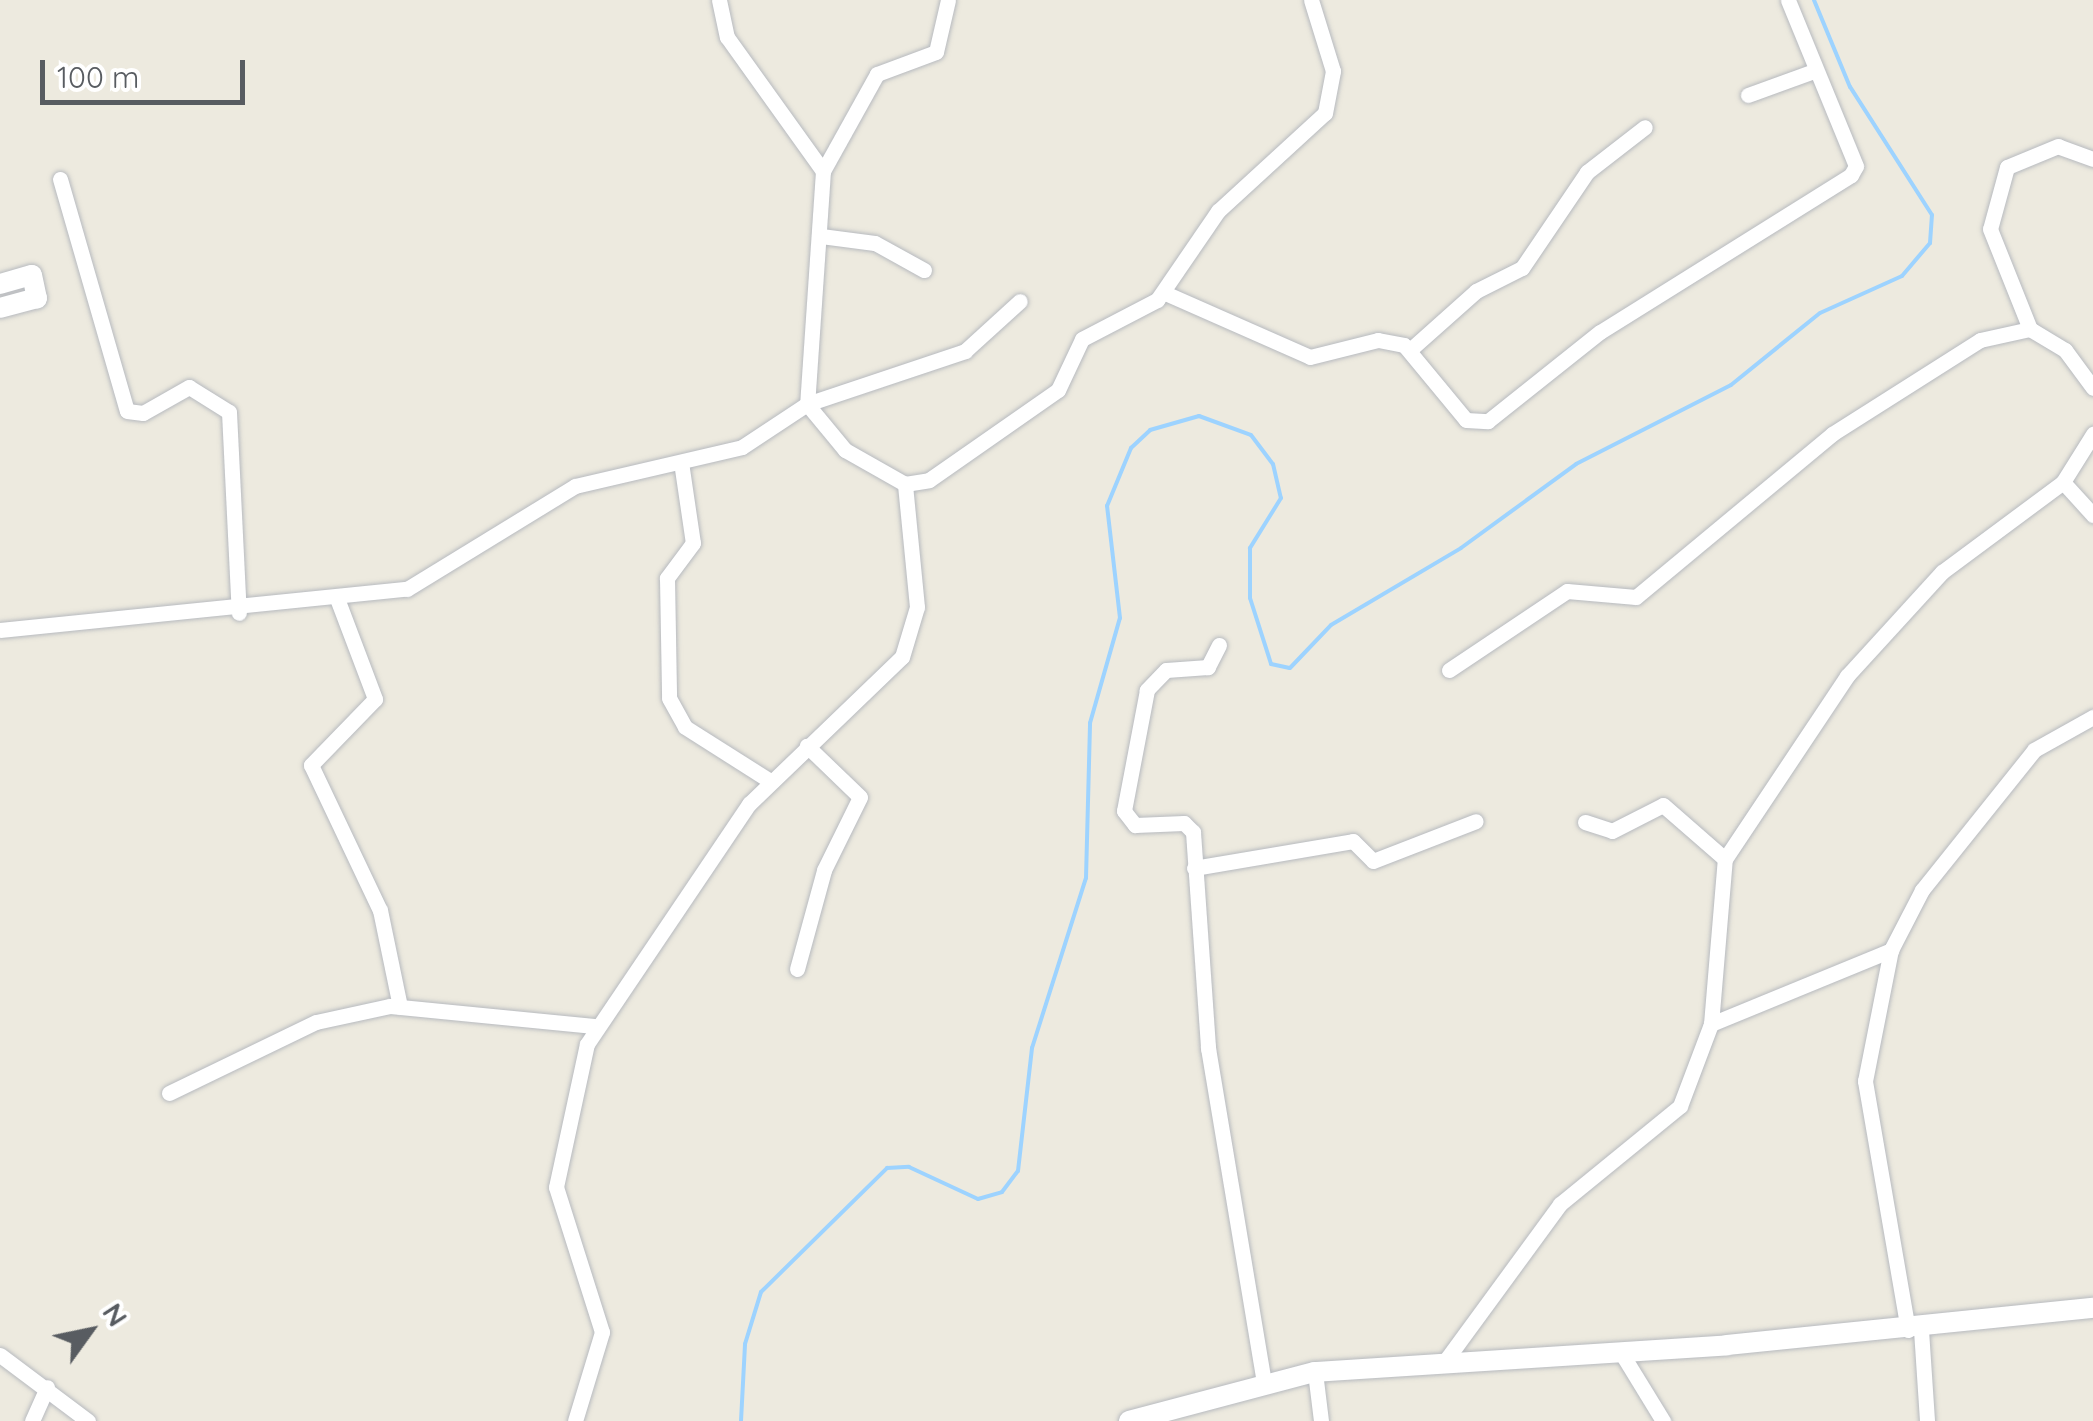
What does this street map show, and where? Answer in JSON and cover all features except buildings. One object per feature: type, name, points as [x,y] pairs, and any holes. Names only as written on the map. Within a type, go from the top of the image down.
[{"type":"street","points":[[718,0],[727,37],[822,171]]},
{"type":"street","points":[[948,0],[936,52],[877,74],[822,171],[821,236],[807,404],[845,450],[904,484],[929,480],[1053,394],[1082,338],[1165,292],[1218,211],[1329,104],[1333,72],[1312,0]]},
{"type":"street","points":[[1165,292],[1310,357],[1378,340],[1411,349],[1466,420],[1488,421],[1632,310],[1847,179],[1856,166],[1788,0]]},
{"type":"street","points":[[1748,94],[1814,70]]},
{"type":"street","points":[[1411,349],[1476,291],[1522,268],[1587,172],[1645,127]]},
{"type":"street","points":[[2093,159],[2058,146],[2001,174],[1990,229],[2030,328],[2065,350],[2093,388]]},
{"type":"street","points":[[60,178],[128,411],[143,413],[189,387],[229,412],[239,613]]},
{"type":"street","points":[[821,236],[875,243],[924,270]]},
{"type":"street","points":[[0,284],[32,275],[37,298],[0,308]]},
{"type":"street","points":[[0,630],[239,613],[338,601],[420,584],[574,486],[742,448],[807,404],[965,351],[1020,300]]},
{"type":"street","points":[[1449,670],[1567,591],[1636,598],[1832,434],[1980,340],[2030,328]]},
{"type":"street","points":[[1444,1364],[1560,1204],[1674,1117],[1710,1024],[1725,859],[1861,658],[1942,572],[2063,482],[2093,434]]},
{"type":"street","points":[[681,462],[693,543],[667,578],[669,698],[685,727],[770,781]]},
{"type":"street","points":[[2063,482],[2093,516]]},
{"type":"street","points":[[575,1421],[602,1332],[560,1208],[557,1163],[594,1026],[770,781],[908,644],[917,585],[904,484]]},
{"type":"street","points":[[338,601],[375,699],[310,765],[380,910],[400,1007]]},
{"type":"street","points":[[1219,645],[1208,667],[1166,670],[1147,690],[1124,811],[1134,824],[1191,826],[1211,1065],[1264,1381]]},
{"type":"street","points":[[1927,1421],[1914,1330],[1865,1081],[1890,950],[1922,890],[2034,750],[2093,716]]},
{"type":"street","points":[[797,969],[824,870],[860,797],[807,746]]},
{"type":"street","points":[[1585,822],[1612,830],[1663,805],[1725,859]]},
{"type":"street","points":[[1194,868],[1353,841],[1372,861],[1476,821]]},
{"type":"street","points":[[1710,1024],[1890,950]]},
{"type":"street","points":[[169,1093],[316,1022],[400,1007],[594,1026]]},
{"type":"street","points":[[1129,1421],[1264,1381],[1314,1372],[1622,1354],[1914,1330],[2093,1308]]},
{"type":"street","points":[[1622,1354],[1663,1421]]},
{"type":"street","points":[[0,1355],[88,1421]]},
{"type":"street","points":[[1314,1372],[1322,1421]]},
{"type":"street","points":[[32,1421],[47,1387]]},
{"type":"waterway","points":[[741,1421],[745,1344],[761,1292],[887,1168],[909,1167],[978,1199],[1002,1192],[1018,1171],[1032,1048],[1086,878],[1090,723],[1120,618],[1107,506],[1131,448],[1150,430],[1199,416],[1251,435],[1273,464],[1281,498],[1250,548],[1250,598],[1271,664],[1290,668],[1331,625],[1461,548],[1576,464],[1731,385],[1820,313],[1902,276],[1930,243],[1932,215],[1850,87],[1814,0]]}]
